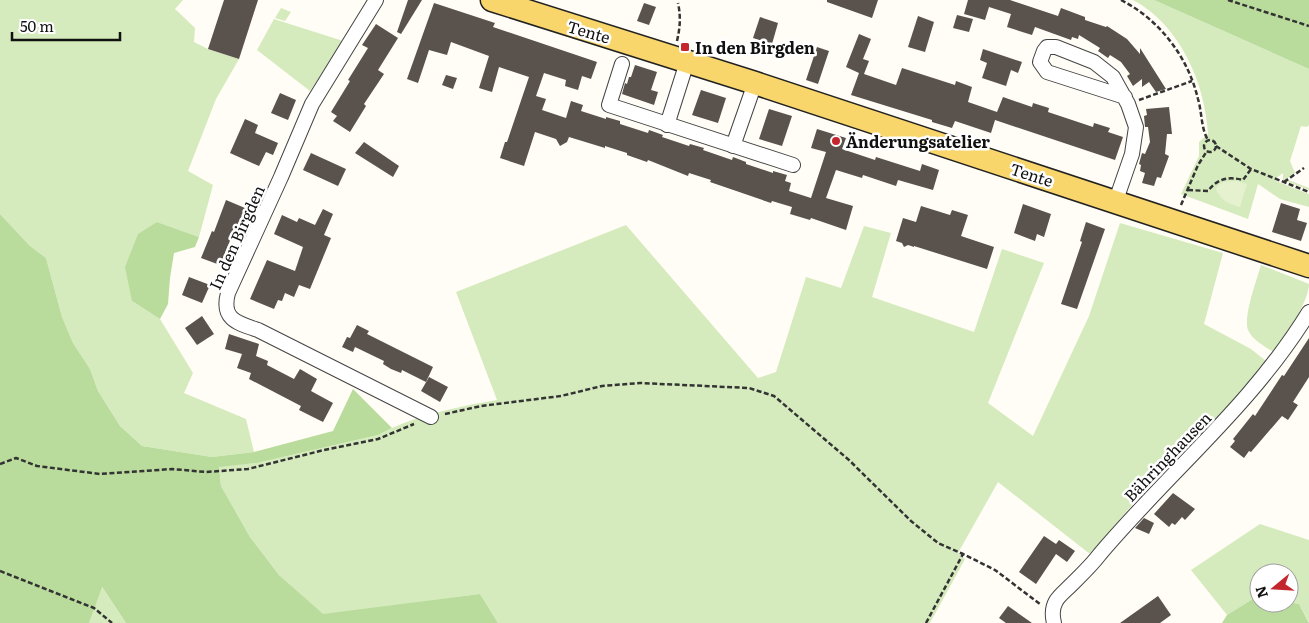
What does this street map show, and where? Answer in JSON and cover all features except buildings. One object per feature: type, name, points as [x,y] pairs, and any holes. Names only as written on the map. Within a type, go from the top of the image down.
[{"type":"main road","name":"Tente","points":[[492,0],[755,83],[1309,266]]},
{"type":"street","name":"In den Birgden","points":[[376,0],[312,104],[274,194],[228,293],[226,303],[229,315],[239,323],[258,330],[431,416]]},
{"type":"street","points":[[1115,203],[1132,154],[1136,127],[1127,100],[1113,77],[1094,62],[1056,47],[1047,47],[1044,51],[1040,62],[1047,72],[1127,100]]},
{"type":"street","points":[[667,125],[679,59]]},
{"type":"street","name":"Tente","points":[[622,64],[608,105],[793,165]]},
{"type":"street","points":[[733,146],[755,83]]},
{"type":"street","name":"Bähringhausen","points":[[1053,618],[1056,601],[1092,564],[1134,514],[1214,434],[1257,385],[1293,338],[1309,312]]},
{"type":"path","points":[[1121,0],[1138,9],[1166,35],[1182,57],[1198,98],[1204,130],[1208,140]]},
{"type":"path","points":[[1228,0],[1309,26]]},
{"type":"path","points":[[678,3],[680,13],[679,59]]},
{"type":"path","points":[[1127,100],[1192,82]]},
{"type":"path","points":[[1208,140],[1213,141],[1216,146],[1250,169],[1309,192]]},
{"type":"path","points":[[1207,151],[1204,146],[1208,140]]},
{"type":"path","points":[[1180,206],[1198,165],[1207,151],[1214,150],[1216,146]]},
{"type":"path","points":[[1284,182],[1304,168]]},
{"type":"path","points":[[1188,190],[1208,191],[1220,180],[1228,178],[1243,180],[1250,169]]},
{"type":"path","points":[[0,464],[16,458],[37,466],[100,474],[172,469],[206,472],[248,468],[378,439],[431,416],[481,406],[560,396],[602,386],[640,382],[750,388],[774,396],[849,460],[911,521],[938,543],[995,570],[1053,618]]},
{"type":"path","points":[[926,623],[963,554]]},
{"type":"path","points":[[0,571],[94,608],[112,623]]},
{"type":"green space","points":[[0,0],[183,0],[175,9],[195,28],[194,42],[208,49],[239,59],[216,99],[188,171],[213,185],[199,237],[157,222],[132,301],[160,319],[193,373],[184,393],[246,419],[254,452],[212,457],[142,446],[120,426],[98,391],[90,369],[73,343],[62,317],[46,258],[30,246],[0,214]]},
{"type":"green space","points":[[1133,0],[1154,0],[1309,69],[1309,125],[1307,127],[1301,126],[1290,161],[1295,173],[1286,179],[1309,188],[1309,190],[1283,180],[1283,173],[1275,179],[1309,194],[1309,207],[1280,199],[1258,184],[1248,219],[1181,194],[1199,156],[1199,142],[1208,134],[1202,95],[1187,57],[1177,40],[1150,11]]},
{"type":"green space","points":[[1154,0],[1309,0],[1309,69]]},
{"type":"green space","points":[[281,8],[291,12],[285,21],[275,18]]},
{"type":"green space","points":[[274,19],[343,42],[310,91],[257,50]]},
{"type":"green space","points":[[1227,181],[1247,184],[1240,207],[1226,201],[1216,189],[1217,186]]},
{"type":"green space","points":[[0,214],[30,246],[46,258],[62,317],[73,343],[90,369],[98,391],[120,426],[142,446],[212,457],[254,452],[333,431],[353,389],[392,428],[378,435],[257,463],[219,467],[221,486],[250,537],[279,575],[323,614],[480,594],[498,623],[126,623],[102,587],[89,623],[0,623]]},
{"type":"green space","points":[[157,222],[199,237],[195,247],[174,253],[168,304],[160,319],[132,301],[125,267],[138,234]]},
{"type":"green space","points":[[1120,223],[1223,253],[1204,324],[1251,349],[1266,361],[1213,427],[1138,498],[1090,554],[998,482],[958,553],[965,559],[930,623],[498,623],[480,594],[323,615],[279,575],[250,537],[221,486],[219,466],[257,463],[378,435],[421,417],[497,400],[456,292],[626,225],[758,378],[776,372],[806,277],[841,288],[864,226],[891,233],[872,297],[974,332],[1002,249],[1044,263],[988,403],[1033,436],[1089,316]]},
{"type":"green space","points":[[1261,265],[1309,284],[1301,309],[1275,353],[1253,337],[1248,330],[1247,324],[1251,298]]},
{"type":"green space","points":[[1260,524],[1309,540],[1309,622],[1299,604],[1299,563],[1249,563],[1249,601],[1227,615],[1191,570]]},
{"type":"green space","points":[[101,586],[126,623],[89,623]]},
{"type":"green space","points":[[1249,601],[1249,613],[1299,613],[1299,604],[1309,623],[1222,623],[1227,615]]},
{"type":"place","name":"In den Birgden","points":[[685,47]]},
{"type":"place","name":"Änderungsatelier","points":[[836,141]]}]
